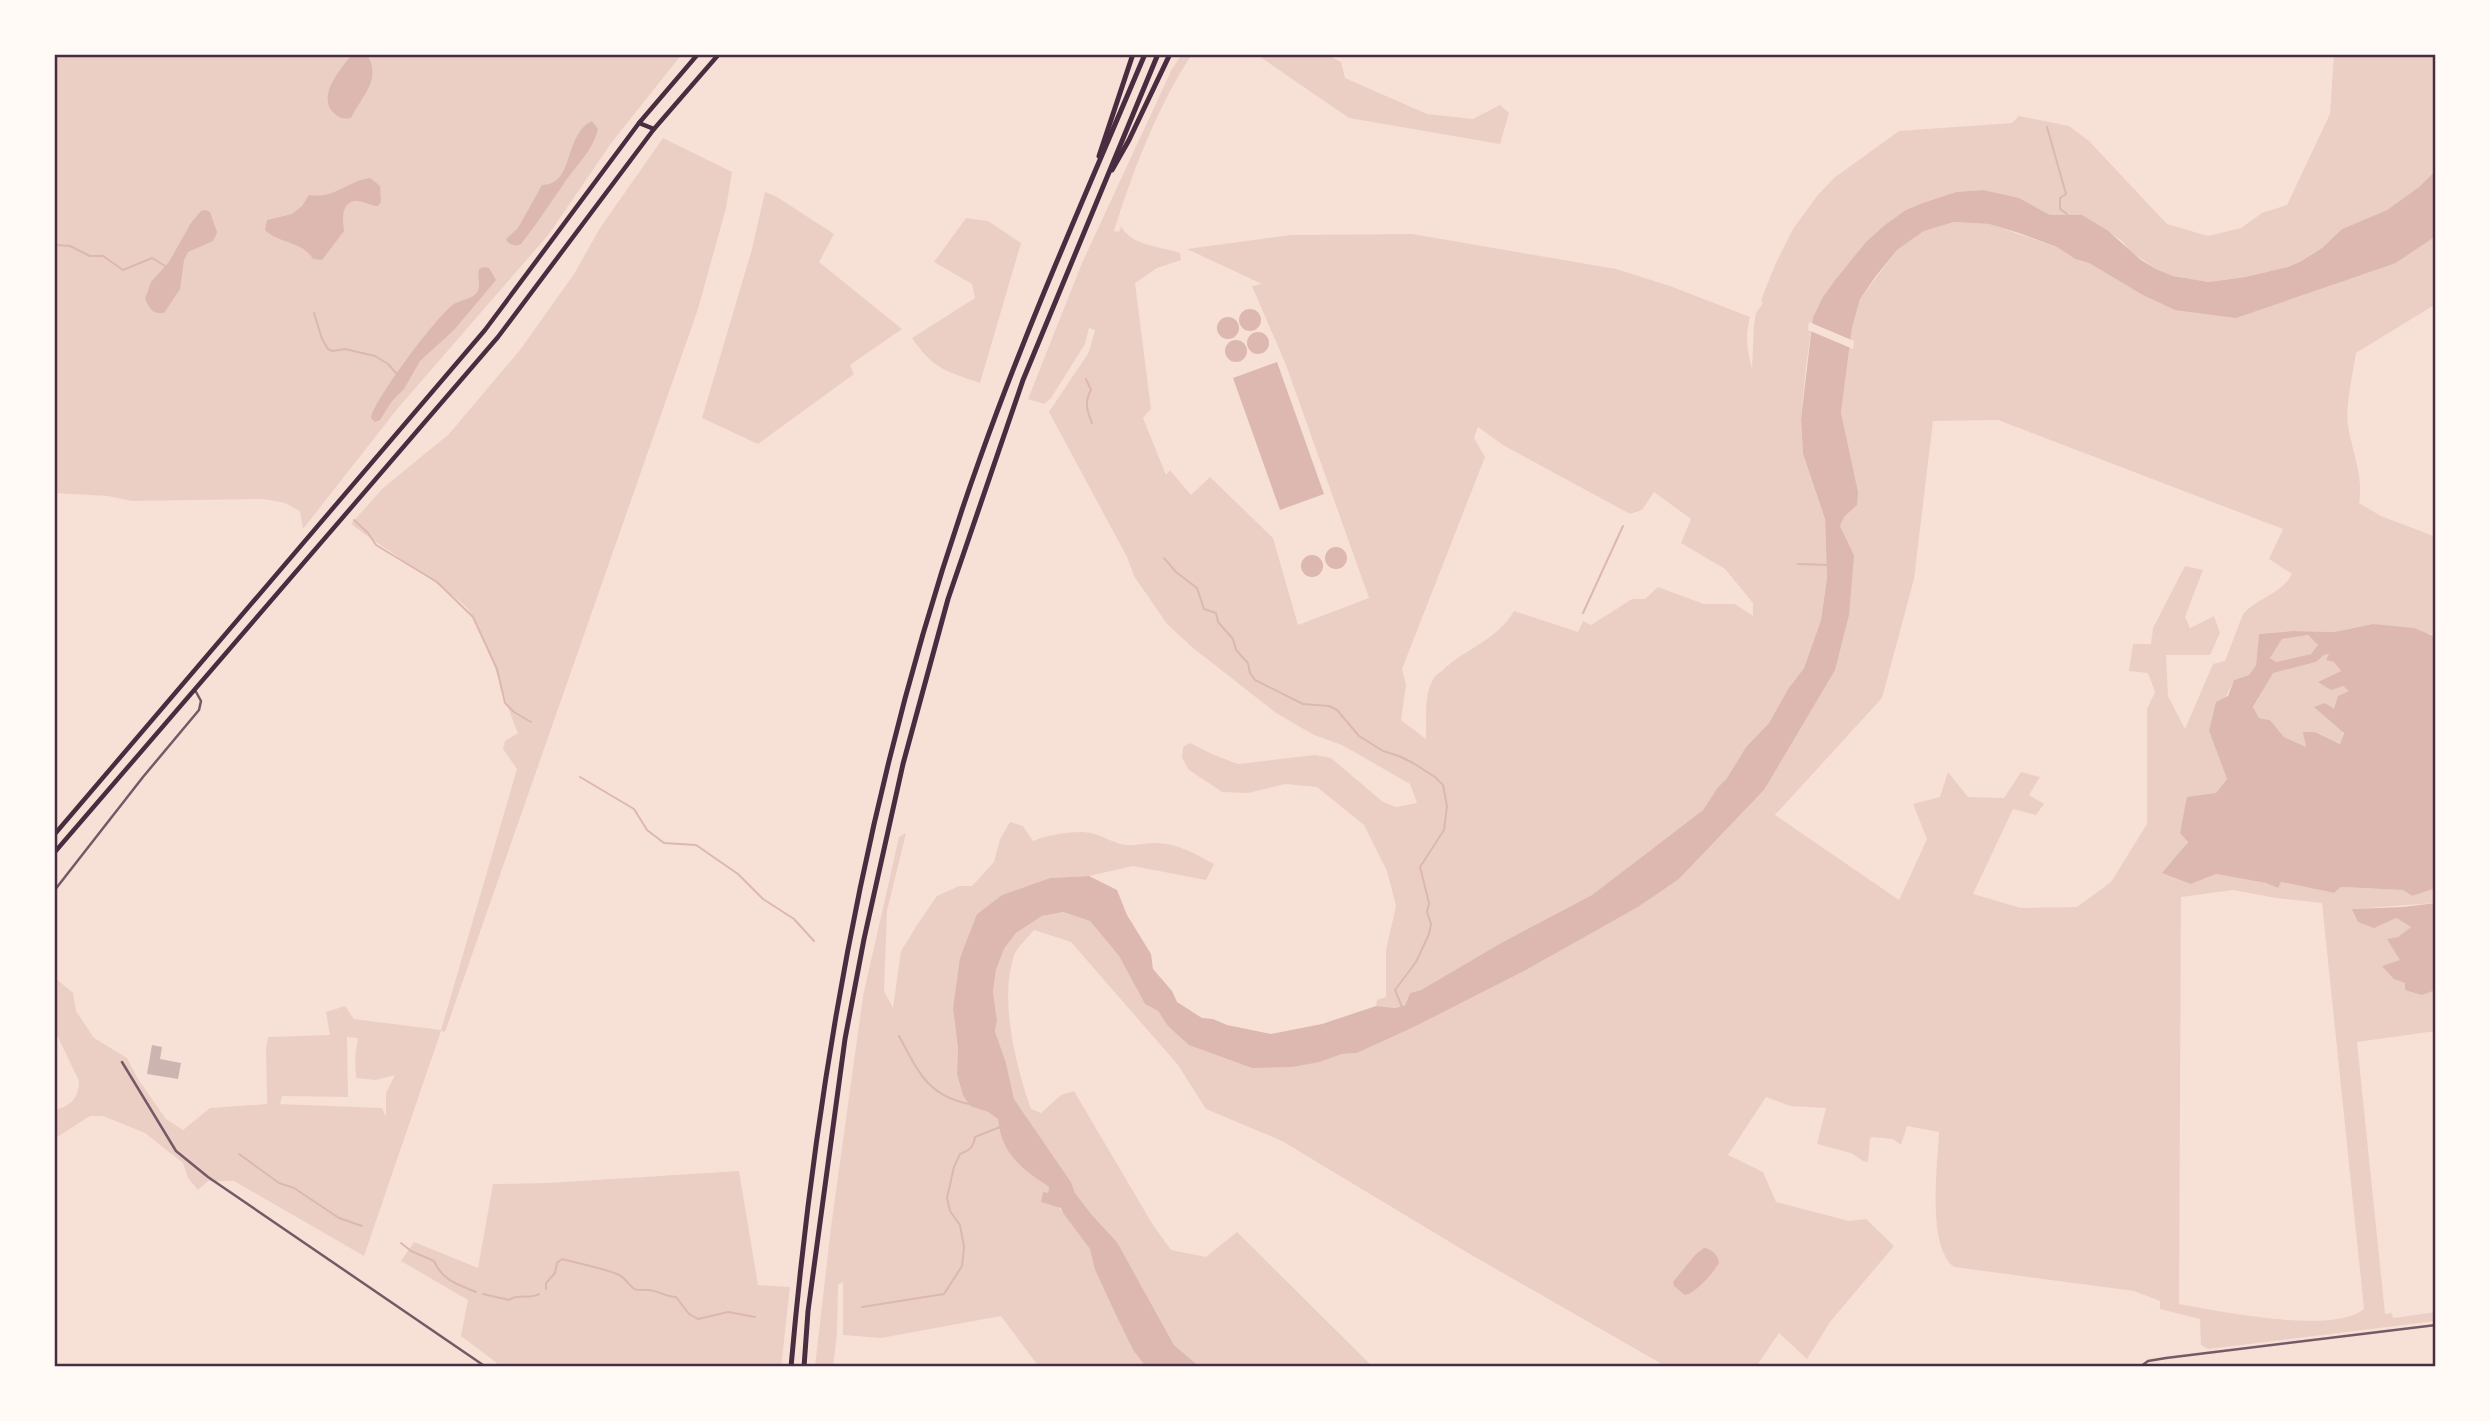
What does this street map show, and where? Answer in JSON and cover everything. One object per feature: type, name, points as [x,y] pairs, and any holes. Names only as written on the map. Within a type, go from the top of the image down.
[{"type":"highway","points":[[54,835],[485,330],[639,123],[698,54]]},
{"type":"highway","points":[[54,853],[498,337],[654,129],[719,54]]},
{"type":"highway","points":[[1092,179],[1133,54]]},
{"type":"highway","points":[[791,1367],[810,1190],[831,1035],[890,760],[935,595],[978,462],[1145,54]]},
{"type":"highway","points":[[804,1367],[808,1311],[845,1039],[903,764],[948,599],[1010,415],[1158,54]]},
{"type":"highway","points":[[1101,190],[1129,141],[1170,54]]},
{"type":"highway","points":[[639,123],[654,129]]},
{"type":"street","points":[[54,891],[199,710],[201,701],[195,690]]},
{"type":"street","points":[[122,1062],[176,1150],[184,1157],[208,1177],[486,1367]]},
{"type":"street","points":[[2140,1367],[2148,1361],[2436,1325]]},
{"type":"shaded area","points":[[54,54],[682,54],[612,142],[549,234],[398,408],[303,529],[300,511],[285,503],[264,499],[132,501],[108,496],[54,493]]},
{"type":"shaded area","points":[[352,54],[367,54],[373,72],[369,87],[351,118],[343,118],[337,116],[330,107],[329,92]]},
{"type":"shaded area","points":[[1182,54],[1192,54],[1147,140],[1114,231],[1119,232],[1121,226],[1132,238],[1180,253],[1181,260],[1157,268],[1135,283],[1151,409],[1143,418],[1166,475],[1170,470],[1191,495],[1210,477],[1273,538],[1298,625],[1369,598],[1286,365],[1252,286],[1262,284],[1187,249],[1291,235],[1412,234],[1616,269],[1670,286],[1750,317],[1747,343],[1752,369],[1756,313],[1763,303],[1761,300],[1775,265],[1793,229],[1834,178],[1899,131],[2012,123],[2019,116],[2069,126],[2089,141],[2167,224],[2208,236],[2241,228],[2262,213],[2287,205],[2330,114],[2334,54],[2436,54],[2436,170],[2419,187],[2387,210],[2342,229],[2322,248],[2288,267],[2209,282],[2173,276],[2156,269],[2130,251],[2122,241],[2082,215],[2050,215],[2018,198],[1983,190],[1956,192],[1941,197],[1866,242],[1835,280],[1813,317],[1801,419],[1803,454],[1825,519],[1827,578],[1821,620],[1804,668],[1788,689],[1769,723],[1746,747],[1703,810],[1592,895],[1501,943],[1421,990],[1410,993],[1405,1004],[1395,1008],[1376,1006],[1377,1000],[1386,997],[1386,950],[1396,906],[1387,871],[1364,825],[1317,787],[1285,784],[1248,793],[1222,792],[1189,770],[1182,758],[1183,747],[1190,743],[1238,764],[1315,755],[1331,758],[1383,802],[1396,807],[1417,803],[1410,784],[1342,745],[1314,735],[1276,713],[1193,648],[1167,624],[1134,576],[1127,557],[1049,412],[1089,352],[1095,330],[1089,328],[1085,344],[1051,398],[1044,404],[1028,399],[1082,263],[1172,69]],"holes":[[[1478,427],[1503,445],[1630,514],[1642,510],[1654,492],[1691,519],[1681,543],[1725,569],[1753,603],[1753,616],[1735,604],[1704,604],[1658,587],[1645,599],[1632,599],[1591,625],[1583,621],[1578,632],[1514,611],[1492,636],[1455,660],[1435,677],[1427,700],[1426,739],[1401,720],[1406,685],[1402,669],[1485,457],[1474,438]]]},
{"type":"shaded area","points":[[1256,54],[1326,54],[1341,62],[1345,78],[1427,114],[1473,119],[1500,105],[1509,113],[1500,144],[1349,118]]},
{"type":"shaded area","points":[[592,121],[598,129],[588,151],[521,244],[510,244],[506,239],[518,228],[542,185],[552,183],[560,177],[577,137]]},
{"type":"shaded area","points":[[663,138],[732,172],[726,208],[698,309],[445,1032],[441,1031],[364,1256],[234,1181],[208,1181],[198,1190],[188,1178],[183,1163],[145,1133],[103,1116],[90,1116],[54,1139],[54,1110],[73,1101],[79,1081],[54,1029],[54,977],[73,993],[76,1011],[94,1038],[127,1058],[166,1119],[183,1130],[210,1108],[267,1104],[268,1037],[330,1035],[326,1012],[345,1006],[354,1019],[441,1030],[517,769],[503,749],[505,741],[518,733],[485,641],[469,610],[440,586],[351,524],[382,489],[449,434],[520,350],[574,274],[600,228]],"holes":[[[347,1037],[358,1038],[356,1078],[376,1080],[395,1075],[386,1093],[386,1117],[382,1108],[280,1104],[282,1096],[348,1097]]]},
{"type":"shaded area","points":[[2436,170],[2436,236],[2396,263],[2236,318],[2175,310],[2141,294],[2089,263],[2075,259],[2057,247],[1989,224],[1954,222],[1924,231],[1897,250],[1860,299],[1852,328],[1841,413],[1858,492],[1857,505],[1844,517],[1840,526],[1854,555],[1849,615],[1835,670],[1764,790],[1679,879],[1638,907],[1526,970],[1357,1053],[1342,1054],[1320,1062],[1292,1067],[1252,1068],[1189,1045],[1168,1026],[1158,1011],[1145,1004],[1119,956],[1090,921],[1063,912],[1042,916],[1016,933],[1004,949],[996,970],[993,992],[997,1020],[995,1031],[1014,1099],[1071,1182],[1075,1193],[1117,1242],[1174,1345],[1200,1367],[1146,1367],[1133,1350],[1117,1317],[1095,1270],[1090,1249],[1061,1208],[1041,1202],[1043,1192],[1048,1193],[1049,1187],[1022,1167],[1008,1151],[998,1119],[988,1112],[970,1106],[963,1095],[957,1074],[958,1048],[953,1009],[960,958],[977,914],[1002,895],[1050,878],[1089,876],[1117,890],[1127,915],[1151,954],[1153,969],[1172,991],[1177,1002],[1202,1018],[1271,1034],[1322,1024],[1376,1006],[1395,1008],[1405,1005],[1410,993],[1421,990],[1501,943],[1592,895],[1703,810],[1746,747],[1769,723],[1788,689],[1804,668],[1821,620],[1827,578],[1825,519],[1803,454],[1801,419],[1813,317],[1835,280],[1866,242],[1885,225],[1906,210],[1923,203],[1956,192],[1983,190],[2019,198],[2050,215],[2082,215],[2107,230],[2141,260],[2156,269],[2173,276],[2209,282],[2245,277],[2288,267],[2301,261],[2322,248],[2342,229],[2387,210],[2419,187]]},
{"type":"shaded area","points":[[370,178],[380,186],[381,202],[378,206],[358,201],[350,202],[344,213],[344,231],[322,260],[313,259],[302,248],[265,230],[267,220],[292,214],[302,206],[309,195],[326,195]]},
{"type":"shaded area","points":[[765,192],[834,234],[819,262],[902,329],[850,365],[854,374],[758,444],[702,418],[752,249]]},
{"type":"shaded area","points":[[205,210],[210,212],[217,232],[213,241],[188,252],[184,260],[180,289],[164,313],[154,312],[145,299],[151,282],[169,262],[191,223]]},
{"type":"shaded area","points":[[966,218],[988,221],[1021,243],[980,383],[941,368],[912,338],[975,298],[972,284],[934,262]]},
{"type":"shaded area","points":[[1954,222],[1989,224],[2057,247],[2141,294],[2396,263],[2436,236],[2436,304],[2356,353],[2347,419],[2359,474],[2359,503],[2381,516],[2436,537],[2436,637],[2373,624],[2334,632],[2259,634],[2256,665],[2249,675],[2234,680],[2209,731],[2227,779],[2179,855],[2191,884],[2216,874],[2266,883],[2278,888],[2280,882],[2334,893],[2341,887],[2403,890],[2412,896],[2436,888],[2436,903],[2352,909],[2396,918],[2411,927],[2398,937],[2401,960],[2382,966],[2422,995],[2436,990],[2436,1031],[2357,1042],[2385,1314],[2392,1313],[2393,1318],[2436,1312],[2436,1321],[2208,1349],[2201,1345],[2200,1319],[2160,1309],[2160,1301],[2134,1291],[1954,1267],[1945,1256],[1937,1223],[1939,1132],[1907,1126],[1901,1145],[1893,1139],[1872,1137],[1868,1162],[1863,1161],[1851,1153],[1817,1144],[1826,1108],[1790,1106],[1766,1097],[1728,1155],[1763,1172],[1776,1202],[1849,1221],[1866,1219],[1894,1246],[1830,1322],[1807,1359],[1779,1333],[1756,1367],[1667,1367],[1468,1253],[1282,1141],[1206,1109],[1178,1065],[1071,942],[1034,930],[1014,956],[1008,993],[1015,1054],[1031,1109],[1041,1113],[1061,1095],[1074,1091],[1153,1225],[1171,1250],[1206,1257],[1237,1232],[1373,1367],[1200,1367],[1174,1345],[1117,1242],[1075,1193],[1071,1182],[1014,1099],[995,1031],[997,1020],[993,992],[996,970],[1004,949],[1016,933],[1042,916],[1063,912],[1090,921],[1119,956],[1145,1004],[1158,1011],[1168,1026],[1320,1062],[1342,1054],[1357,1053],[1526,970],[1638,907],[1679,879],[1764,790],[1854,555],[1840,526],[1844,517],[1857,505],[1841,413],[1852,328],[1860,299],[1897,250],[1924,231]],"holes":[[[1998,420],[2283,529],[2269,559],[2292,574],[2276,591],[2243,614],[2225,661],[2213,664],[2185,729],[2168,696],[2166,655],[2210,655],[2220,633],[2214,616],[2190,628],[2185,617],[2203,570],[2185,566],[2153,628],[2151,644],[2133,644],[2129,671],[2148,673],[2155,692],[2147,709],[2147,824],[2111,882],[2077,907],[2021,908],[1973,894],[2013,809],[2036,815],[2044,804],[2029,795],[2040,777],[2021,772],[2004,798],[1968,797],[1948,772],[1940,797],[1913,804],[1927,839],[1899,900],[1775,815],[1882,698],[1914,579],[1933,421]],[[2233,890],[2322,903],[2364,1309],[2349,1317],[2302,1321],[2275,1319],[2179,1304],[2181,897]]]},
{"type":"shaded area","points":[[489,268],[496,280],[454,330],[420,361],[404,389],[392,401],[380,420],[375,422],[371,418],[394,377],[446,311],[454,304],[476,294],[479,269]]},
{"type":"shaded area","points":[[1250,309],[1258,312],[1261,320],[1258,328],[1250,331],[1242,328],[1239,320],[1242,312]]},
{"type":"shaded area","points":[[1228,317],[1236,320],[1239,328],[1236,336],[1228,339],[1220,336],[1217,328],[1220,320]]},
{"type":"shaded area","points":[[1258,332],[1266,335],[1269,343],[1266,351],[1258,354],[1250,351],[1247,343],[1250,335]]},
{"type":"shaded area","points":[[1236,340],[1244,343],[1247,351],[1244,359],[1236,362],[1228,359],[1225,351],[1228,343]]},
{"type":"shaded area","points":[[1277,362],[1324,494],[1280,510],[1233,378]]},
{"type":"shaded area","points":[[1336,547],[1344,550],[1347,558],[1344,566],[1336,569],[1328,566],[1325,558],[1328,550]]},
{"type":"shaded area","points":[[1312,555],[1320,558],[1323,566],[1320,574],[1312,577],[1304,574],[1301,566],[1304,558]]},
{"type":"shaded area","points":[[2373,624],[2414,628],[2436,637],[2436,888],[2412,896],[2403,890],[2341,887],[2334,893],[2281,882],[2278,888],[2266,883],[2216,874],[2191,884],[2162,873],[2188,842],[2180,833],[2187,797],[2216,793],[2227,779],[2209,731],[2216,702],[2228,696],[2234,680],[2249,675],[2256,665],[2259,634],[2334,632]],"holes":[[[2308,635],[2318,645],[2311,654],[2276,662],[2270,658],[2282,639]],[[2329,654],[2326,660],[2334,662],[2341,671],[2318,682],[2331,690],[2343,686],[2349,691],[2338,696],[2334,709],[2325,703],[2314,707],[2344,733],[2340,744],[2315,732],[2303,732],[2306,747],[2284,737],[2270,720],[2259,718],[2253,707],[2273,673],[2316,662]]]},
{"type":"shaded area","points":[[2308,635],[2318,645],[2311,654],[2276,662],[2270,658],[2282,639]]},
{"type":"shaded area","points":[[2330,654],[2341,671],[2319,682],[2343,686],[2350,691],[2341,744],[2315,732],[2304,732],[2306,748],[2284,737],[2270,720],[2259,718],[2253,708],[2272,673],[2316,662],[2324,655]]},
{"type":"shaded area","points":[[1010,822],[1023,826],[1033,841],[1061,834],[1091,833],[1127,845],[1170,844],[1214,864],[1206,880],[1133,866],[1089,876],[1050,878],[1002,895],[977,914],[953,1009],[958,1048],[957,1074],[970,1106],[988,1112],[998,1119],[1009,1151],[1022,1167],[1049,1187],[1048,1193],[1091,1249],[1095,1270],[1133,1350],[1146,1367],[1039,1367],[1001,1316],[881,1338],[843,1335],[843,1282],[838,1285],[833,1367],[815,1367],[863,996],[899,837],[906,833],[887,911],[884,991],[893,1008],[901,951],[917,925],[937,896],[959,886],[972,886],[994,862],[1000,839]]},
{"type":"shaded area","points":[[2436,903],[2436,990],[2422,995],[2405,990],[2405,983],[2394,979],[2382,966],[2400,960],[2387,939],[2398,937],[2411,927],[2396,918],[2374,928],[2358,922],[2352,909]]},
{"type":"shaded area","points":[[739,1171],[758,1285],[790,1287],[781,1367],[495,1367],[497,1363],[461,1336],[468,1300],[401,1261],[414,1242],[478,1268],[493,1184]]},
{"type":"shaded area","points":[[1704,1248],[1714,1253],[1719,1263],[1709,1277],[1685,1295],[1673,1282]]},
{"type":"pier","points":[[1809,322],[1854,341],[1853,349],[1808,330]]},
{"type":"building","points":[[152,1045],[162,1047],[160,1059],[181,1063],[178,1079],[147,1074]]},
{"type":"waterway","points":[[2047,127],[2066,194],[2060,198],[2060,209],[2067,214]]},
{"type":"waterway","points":[[58,245],[70,246],[90,256],[103,256],[123,270],[152,258],[165,266]]},
{"type":"waterway","points":[[314,313],[328,349],[345,349],[375,356],[397,374]]},
{"type":"waterway","points":[[1086,379],[1091,390],[1087,406],[1092,423]]},
{"type":"waterway","points":[[354,520],[376,545],[437,582],[473,617],[497,669],[505,703],[531,722]]},
{"type":"waterway","points":[[1583,613],[1623,526]]},
{"type":"waterway","points":[[1164,558],[1176,572],[1197,588],[1204,609],[1216,613],[1218,622],[1233,639],[1236,650],[1248,663],[1255,680],[1303,704],[1329,706],[1337,710],[1359,736],[1383,751],[1413,763],[1443,785],[1447,806],[1444,830],[1420,867],[1431,924],[1416,962],[1395,990],[1402,1007]]},
{"type":"waterway","points":[[1798,564],[1829,565]]},
{"type":"waterway","points":[[580,777],[634,809],[647,830],[664,843],[696,845],[738,874],[763,899],[794,919],[814,941]]},
{"type":"waterway","points":[[899,1036],[918,1071],[934,1088],[943,1095],[970,1104]]},
{"type":"waterway","points":[[862,1307],[944,1294],[962,1266],[964,1247],[960,1225],[950,1211],[947,1198],[954,1167],[960,1154],[972,1146],[975,1137],[1000,1127]]},
{"type":"waterway","points":[[239,1154],[279,1183],[294,1188],[339,1218],[362,1226]]},
{"type":"waterway","points":[[401,1243],[411,1251],[434,1261],[451,1281],[476,1292]]},
{"type":"waterway","points":[[546,1289],[546,1283],[562,1259],[617,1274],[637,1290],[676,1297],[689,1314],[698,1319],[728,1312],[755,1317]]},
{"type":"waterway","points":[[483,1294],[509,1300],[539,1294]]}]
